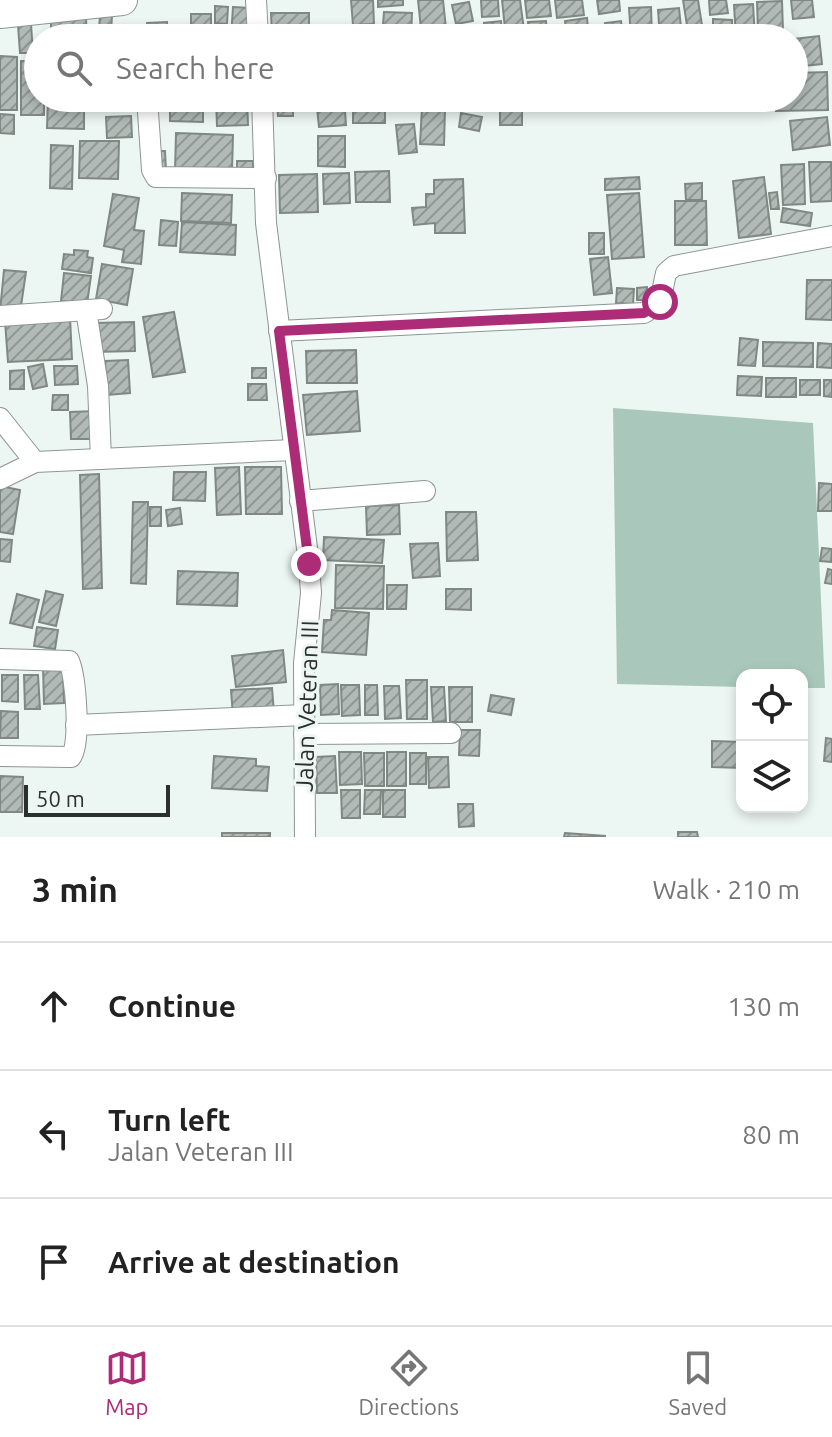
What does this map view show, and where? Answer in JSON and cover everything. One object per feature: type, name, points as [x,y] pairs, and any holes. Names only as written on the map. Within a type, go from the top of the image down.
[{"type":"street","points":[[0,13],[122,0]]},
{"type":"street","points":[[256,0],[257,24]]},
{"type":"street","points":[[148,112],[152,170],[156,177],[266,178]]},
{"type":"street","name":"Jalan Veteran III","points":[[263,112],[266,223],[311,593],[304,725],[305,837]]},
{"type":"street","points":[[279,331],[644,313],[660,302],[666,273],[674,266],[832,236]]},
{"type":"street","points":[[0,316],[94,310],[101,459]]},
{"type":"street","points":[[0,418],[35,462]]},
{"type":"street","points":[[0,479],[35,462],[294,450]]},
{"type":"street","points":[[300,501],[425,491]]},
{"type":"street","points":[[0,659],[69,661],[76,725],[75,751],[71,757],[0,756]]},
{"type":"street","points":[[76,725],[304,725],[451,733]]},
{"type":"green space","points":[[613,408],[813,423],[825,688],[808,688],[808,669],[736,669],[736,687],[617,684]]},
{"type":"building","points":[[351,0],[373,0],[374,24],[353,24]]},
{"type":"building","points":[[378,0],[403,0],[403,5],[378,7]]},
{"type":"building","points":[[418,0],[443,0],[446,24],[421,24]]},
{"type":"building","points":[[481,0],[498,0],[499,16],[482,17]]},
{"type":"building","points":[[502,0],[520,0],[523,24],[505,24]]},
{"type":"building","points":[[525,0],[549,0],[551,16],[527,18]]},
{"type":"building","points":[[555,0],[582,0],[584,15],[557,18]]},
{"type":"building","points":[[597,0],[619,0],[620,11],[599,14]]},
{"type":"building","points":[[683,0],[698,0],[702,24],[687,24]]},
{"type":"building","points":[[709,0],[726,0],[728,13],[710,15]]},
{"type":"building","points":[[791,0],[812,0],[814,17],[793,19]]},
{"type":"building","points":[[782,1],[783,24],[758,24],[757,2]]},
{"type":"building","points":[[469,2],[473,21],[456,24],[452,5]]},
{"type":"building","points":[[753,4],[754,24],[735,24],[734,5]]},
{"type":"building","points":[[215,6],[228,7],[227,24],[215,23]]},
{"type":"building","points":[[233,7],[250,8],[248,24],[232,24]]},
{"type":"building","points":[[651,7],[652,24],[630,24],[629,8]]},
{"type":"building","points":[[679,8],[681,24],[659,24],[658,10]]},
{"type":"building","points":[[384,12],[412,13],[412,24],[383,24]]},
{"type":"building","points":[[271,13],[309,13],[309,24],[271,24]]},
{"type":"building","points":[[191,14],[211,14],[211,24],[191,24]]},
{"type":"building","points":[[100,15],[112,16],[111,24],[99,24]]},
{"type":"building","points":[[587,18],[588,24],[565,24],[565,21]]},
{"type":"building","points":[[51,19],[86,19],[86,24],[51,24]]},
{"type":"building","points":[[713,19],[732,20],[732,24],[713,24]]},
{"type":"building","points":[[546,21],[546,24],[528,24]]},
{"type":"building","points":[[18,25],[24,25],[24,53],[20,53]]},
{"type":"building","points":[[819,36],[822,64],[808,66],[808,37]]},
{"type":"building","points":[[0,56],[17,57],[17,110],[0,110]]},
{"type":"building","points":[[21,61],[24,61],[24,112],[44,112],[44,115],[21,115]]},
{"type":"building","points":[[827,72],[828,110],[808,110],[808,73]]},
{"type":"building","points":[[48,112],[84,112],[84,129],[47,128]]},
{"type":"building","points":[[170,112],[203,112],[203,122],[170,121]]},
{"type":"building","points":[[216,112],[248,112],[248,125],[217,126]]},
{"type":"building","points":[[278,112],[293,112],[293,116],[278,116]]},
{"type":"building","points":[[317,112],[345,112],[346,125],[319,127]]},
{"type":"building","points":[[353,112],[385,112],[385,123],[353,123]]},
{"type":"building","points":[[422,112],[445,112],[444,145],[420,144]]},
{"type":"building","points":[[500,112],[522,112],[522,125],[500,125]]},
{"type":"building","points":[[461,113],[482,117],[479,131],[459,127]]},
{"type":"building","points":[[0,114],[14,115],[14,134],[0,133]]},
{"type":"building","points":[[131,116],[132,137],[107,138],[106,117]]},
{"type":"building","points":[[827,117],[830,145],[793,150],[790,121]]},
{"type":"building","points":[[414,124],[417,152],[399,154],[396,125]]},
{"type":"building","points":[[176,133],[233,135],[232,172],[175,171]]},
{"type":"building","points":[[318,136],[345,136],[345,167],[318,166]]},
{"type":"building","points":[[80,141],[119,141],[118,179],[79,178]]},
{"type":"building","points":[[51,145],[73,146],[72,189],[50,188]]},
{"type":"building","points":[[156,151],[165,151],[166,171],[156,171]]},
{"type":"building","points":[[237,161],[253,161],[253,176],[237,176]]},
{"type":"building","points":[[809,162],[831,162],[832,201],[811,202]]},
{"type":"building","points":[[804,164],[805,204],[783,205],[781,165]]},
{"type":"building","points":[[389,171],[390,202],[356,202],[355,172]]},
{"type":"building","points":[[349,173],[350,203],[324,204],[323,174]]},
{"type":"building","points":[[317,174],[318,212],[280,213],[279,175]]},
{"type":"building","points":[[639,177],[640,189],[605,190],[605,179]]},
{"type":"building","points":[[764,177],[771,234],[739,238],[733,181]]},
{"type":"building","points":[[463,179],[465,233],[435,233],[435,223],[414,225],[412,208],[426,207],[426,194],[434,194],[434,180]]},
{"type":"building","points":[[702,183],[702,200],[686,200],[685,184]]},
{"type":"building","points":[[777,192],[779,209],[771,209],[769,193]]},
{"type":"building","points":[[182,193],[232,195],[231,223],[181,221]]},
{"type":"building","points":[[639,193],[644,257],[612,259],[607,195]]},
{"type":"building","points":[[113,194],[139,198],[134,230],[144,231],[141,264],[122,262],[124,250],[104,246]]},
{"type":"building","points":[[675,201],[706,201],[707,245],[675,245]]},
{"type":"building","points":[[783,208],[812,213],[810,226],[781,222]]},
{"type":"building","points":[[161,220],[178,222],[176,246],[159,245]]},
{"type":"building","points":[[182,222],[236,225],[235,255],[180,252]]},
{"type":"building","points":[[589,233],[604,233],[604,254],[589,254]]},
{"type":"building","points":[[74,250],[88,251],[87,257],[93,258],[91,273],[62,269],[64,254],[74,255]]},
{"type":"building","points":[[608,257],[612,293],[594,295],[590,259]]},
{"type":"building","points":[[102,264],[133,269],[127,305],[96,299]]},
{"type":"building","points":[[4,270],[26,272],[20,313],[0,311]]},
{"type":"building","points":[[64,273],[91,276],[87,304],[61,301]]},
{"type":"building","points":[[807,280],[832,280],[832,320],[806,319]]},
{"type":"building","points":[[647,287],[648,300],[637,300],[637,288]]},
{"type":"building","points":[[617,288],[634,289],[633,304],[616,303]]},
{"type":"building","points":[[174,312],[185,372],[153,377],[143,317]]},
{"type":"building","points":[[70,317],[72,359],[8,362],[5,321]]},
{"type":"building","points":[[134,322],[135,351],[94,352],[94,323]]},
{"type":"building","points":[[740,338],[758,340],[755,366],[738,365]]},
{"type":"building","points":[[763,342],[813,343],[813,367],[763,366]]},
{"type":"building","points":[[818,343],[832,344],[832,368],[817,367]]},
{"type":"building","points":[[356,350],[357,383],[307,383],[306,351]]},
{"type":"building","points":[[128,360],[130,393],[107,395],[105,361]]},
{"type":"building","points":[[43,364],[47,386],[33,389],[28,367]]},
{"type":"building","points":[[54,366],[77,366],[78,384],[55,385]]},
{"type":"building","points":[[252,368],[266,368],[266,378],[252,378]]},
{"type":"building","points":[[24,370],[24,389],[10,389],[10,371]]},
{"type":"building","points":[[738,376],[762,377],[761,396],[737,395]]},
{"type":"building","points":[[766,378],[796,378],[796,397],[766,397]]},
{"type":"building","points":[[800,380],[820,380],[820,395],[800,395]]},
{"type":"building","points":[[824,380],[832,380],[832,397],[824,396]]},
{"type":"building","points":[[248,384],[266,384],[267,400],[248,400]]},
{"type":"building","points":[[357,391],[360,431],[307,435],[303,395]]},
{"type":"building","points":[[53,395],[68,395],[68,410],[52,410]]},
{"type":"building","points":[[96,411],[97,439],[71,439],[70,412]]},
{"type":"building","points":[[239,467],[241,514],[217,515],[215,468]]},
{"type":"building","points":[[245,467],[281,467],[282,514],[246,514]]},
{"type":"building","points":[[174,472],[206,472],[205,501],[173,500]]},
{"type":"building","points":[[99,474],[102,588],[83,589],[80,475]]},
{"type":"building","points":[[819,483],[832,484],[832,511],[818,511]]},
{"type":"building","points":[[0,486],[20,490],[13,534],[0,532]]},
{"type":"building","points":[[133,502],[148,502],[146,584],[131,583]]},
{"type":"building","points":[[399,505],[400,534],[367,535],[366,506]]},
{"type":"building","points":[[150,507],[161,507],[161,526],[150,526]]},
{"type":"building","points":[[180,508],[182,524],[168,526],[166,510]]},
{"type":"building","points":[[446,512],[476,512],[478,560],[447,561]]},
{"type":"building","points":[[324,537],[384,540],[382,563],[323,560]]},
{"type":"building","points":[[0,539],[12,540],[10,562],[0,561]]},
{"type":"building","points":[[438,543],[440,576],[413,578],[410,544]]},
{"type":"building","points":[[822,548],[832,549],[831,562],[820,561]]},
{"type":"building","points":[[336,565],[384,566],[383,609],[335,608]]},
{"type":"building","points":[[828,569],[832,570],[832,584],[825,583]]},
{"type":"building","points":[[178,571],[238,573],[237,606],[177,604]]},
{"type":"building","points":[[387,585],[407,585],[406,609],[387,609]]},
{"type":"building","points":[[446,589],[471,589],[471,610],[446,609]]},
{"type":"building","points":[[46,591],[63,595],[56,626],[39,622]]},
{"type":"building","points":[[17,594],[39,600],[32,628],[10,623]]},
{"type":"building","points":[[332,610],[369,613],[366,655],[322,652],[324,620],[331,620]]},
{"type":"building","points":[[37,627],[58,630],[55,649],[34,646]]},
{"type":"building","points":[[283,650],[286,682],[236,687],[232,656]]},
{"type":"building","points":[[43,667],[63,667],[64,703],[44,704]]},
{"type":"building","points":[[2,675],[18,675],[18,702],[2,701]]},
{"type":"building","points":[[24,675],[38,675],[40,709],[25,709]]},
{"type":"building","points":[[406,680],[427,680],[427,719],[407,719]]},
{"type":"building","points":[[338,684],[339,714],[321,715],[320,685]]},
{"type":"building","points":[[341,685],[359,685],[360,715],[342,716]]},
{"type":"building","points":[[365,685],[377,685],[378,715],[365,715]]},
{"type":"building","points":[[384,686],[399,686],[401,718],[385,719]]},
{"type":"building","points":[[431,687],[444,687],[446,721],[433,722]]},
{"type":"building","points":[[449,687],[472,687],[472,722],[450,722]]},
{"type":"building","points":[[272,688],[274,713],[233,716],[231,690]]},
{"type":"building","points":[[491,695],[514,699],[511,715],[488,711]]},
{"type":"building","points":[[1,711],[18,712],[18,738],[0,738]]},
{"type":"building","points":[[460,730],[480,730],[479,756],[459,755]]},
{"type":"building","points":[[826,738],[832,739],[832,762],[824,761]]},
{"type":"building","points":[[712,741],[736,742],[736,768],[712,767]]},
{"type":"building","points":[[339,752],[361,752],[362,784],[340,785]]},
{"type":"building","points":[[387,752],[406,752],[406,786],[387,786]]},
{"type":"building","points":[[364,753],[384,753],[384,786],[365,786]]},
{"type":"building","points":[[410,753],[426,753],[426,784],[410,784]]},
{"type":"building","points":[[214,756],[256,759],[256,766],[269,767],[267,791],[212,788]]},
{"type":"building","points":[[335,756],[337,793],[317,793],[316,757]]},
{"type":"building","points":[[428,757],[448,757],[449,787],[429,788]]},
{"type":"building","points":[[0,776],[23,777],[22,812],[0,812]]},
{"type":"building","points":[[341,790],[360,790],[360,818],[342,818]]},
{"type":"building","points":[[365,790],[381,790],[380,814],[364,814]]},
{"type":"building","points":[[383,790],[405,790],[405,817],[383,817]]},
{"type":"building","points":[[458,804],[473,804],[474,826],[459,827]]},
{"type":"building","points":[[678,832],[697,832],[698,837],[678,837]]},
{"type":"building","points":[[222,833],[270,833],[270,837],[222,837]]},
{"type":"building","points":[[565,833],[605,836],[605,837],[564,837]]},
{"type":"route","points":[[309,564],[279,331],[644,313],[660,302]]}]
